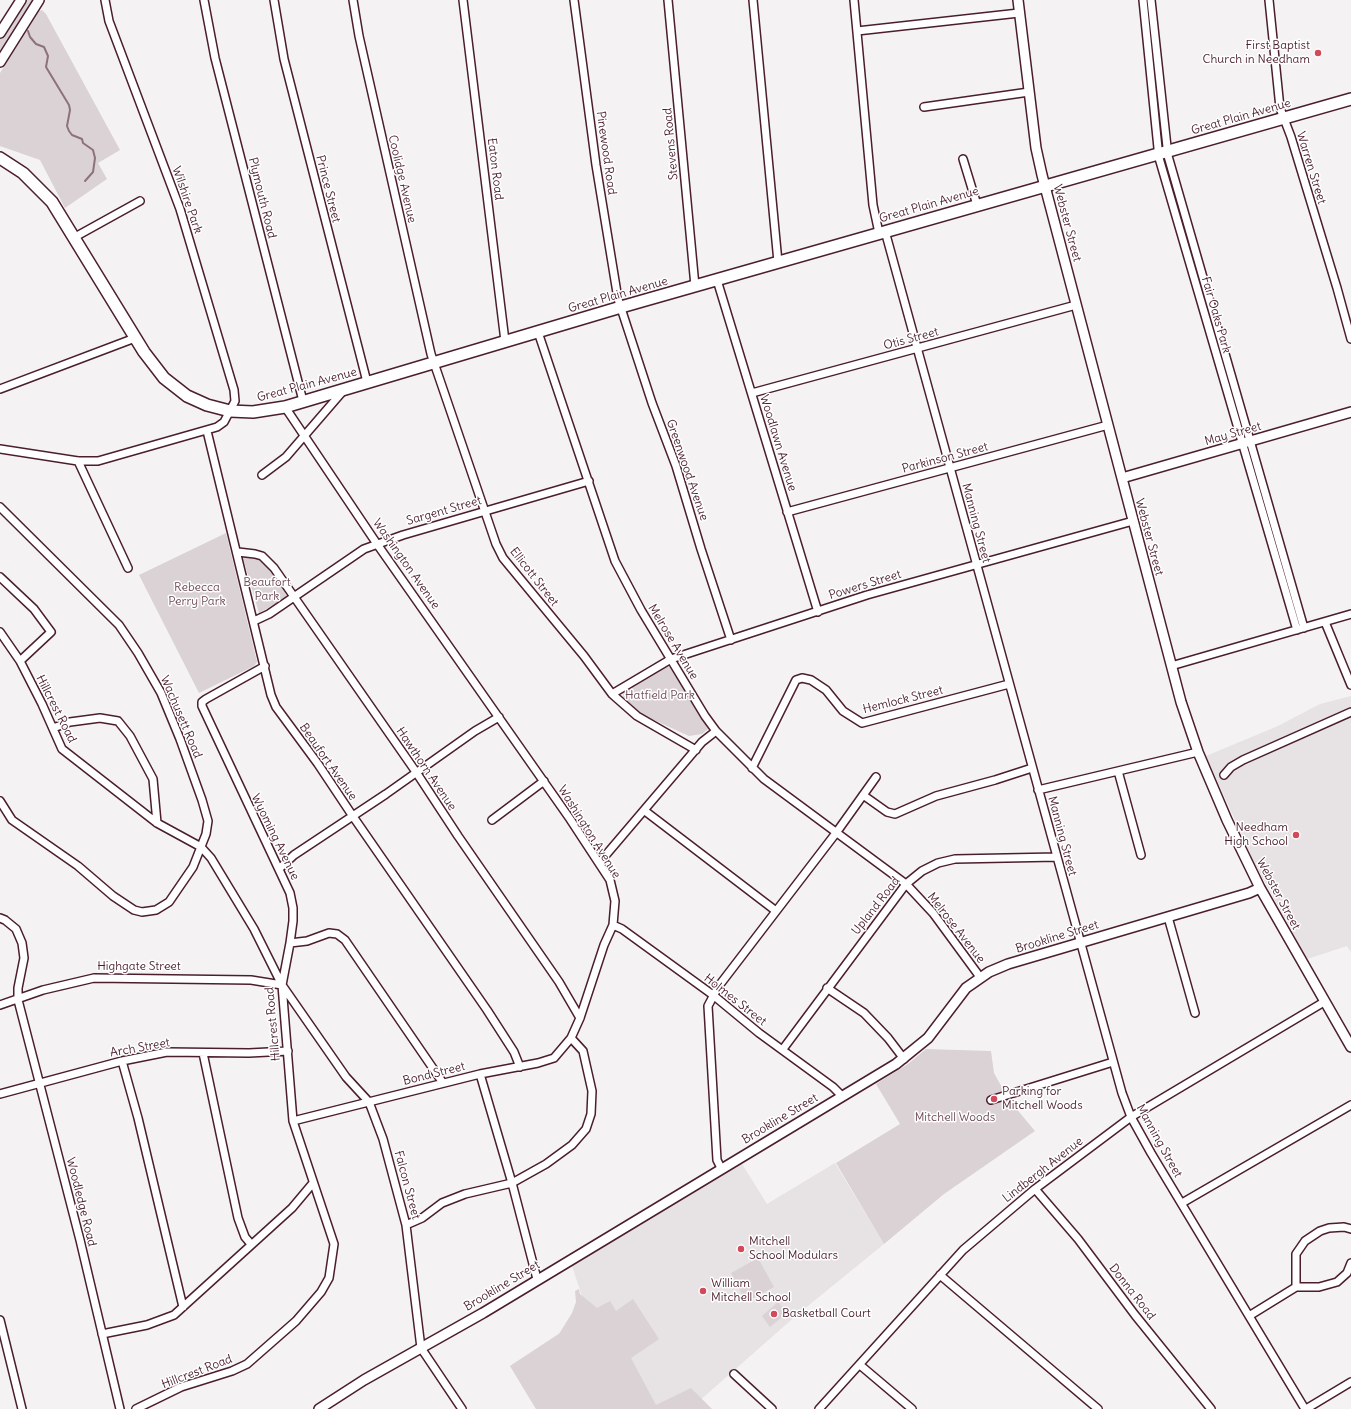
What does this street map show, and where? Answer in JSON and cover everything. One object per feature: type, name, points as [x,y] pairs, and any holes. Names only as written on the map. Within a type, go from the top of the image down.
[{"type":"main road","name":"Great Plain Avenue","points":[[0,158],[23,173],[52,202],[153,366],[178,390],[207,405],[230,411],[260,412],[284,407],[778,262],[1351,99]]},
{"type":"street","points":[[0,33],[21,0]]},
{"type":"street","points":[[0,62],[39,0]]},
{"type":"street","name":"Wilshire Park","points":[[105,0],[109,21],[182,217],[234,390],[235,401],[230,411]]},
{"type":"street","name":"Plymouth Road","points":[[204,0],[212,47],[303,401]]},
{"type":"street","name":"Prince Street","points":[[274,0],[283,55],[367,382]]},
{"type":"street","name":"Coolidge Avenue","points":[[353,0],[360,44],[433,363]]},
{"type":"street","name":"Eaton Road","points":[[462,0],[505,341]]},
{"type":"street","name":"Pinewood Road","points":[[574,0],[596,165],[620,308]]},
{"type":"street","name":"Stevens Road","points":[[668,0],[695,286]]},
{"type":"street","points":[[753,0],[778,262]]},
{"type":"street","name":"Manning Street","points":[[854,0],[873,205],[917,348],[1113,1062],[1131,1117],[1306,1409]]},
{"type":"street","name":"Webster Street","points":[[1018,0],[1036,148],[1044,186],[1171,666],[1198,752],[1226,820],[1260,888],[1351,1047]]},
{"type":"street","name":"Fair Oaks Park","points":[[1143,0],[1148,55],[1163,152],[1201,304],[1246,442]]},
{"type":"street","name":"Fair Oaks Park","points":[[1151,0],[1157,54],[1163,152],[1210,302],[1246,442],[1300,629]]},
{"type":"street","name":"Warren Street","points":[[1269,0],[1279,102],[1337,288],[1351,340]]},
{"type":"street","points":[[857,31],[1019,13]]},
{"type":"street","points":[[1148,55],[1157,54]]},
{"type":"street","points":[[924,107],[1029,92]]},
{"type":"street","points":[[963,159],[976,205]]},
{"type":"street","points":[[74,237],[140,201]]},
{"type":"street","name":"Woodlawn Avenue","points":[[717,280],[818,612]]},
{"type":"street","points":[[1201,304],[1210,302]]},
{"type":"street","name":"Otis Street","points":[[752,393],[1076,305]]},
{"type":"street","name":"Greenwood Avenue","points":[[620,308],[652,403],[676,466],[731,640]]},
{"type":"street","name":"Melrose Avenue","points":[[538,332],[615,562],[671,659],[716,731],[752,768],[790,800],[906,884],[933,913],[980,977]]},
{"type":"street","points":[[1,387],[135,338]]},
{"type":"street","name":"Ellicott Street","points":[[433,363],[484,511],[496,544],[503,558],[584,656],[612,694],[637,716],[696,750]]},
{"type":"street","points":[[262,475],[286,457],[304,434],[344,389]]},
{"type":"street","name":"Washington Avenue","points":[[284,407],[544,782],[610,880],[616,901],[613,925],[604,945],[580,1018],[571,1038]]},
{"type":"street","points":[[0,449],[78,461],[98,460],[207,431],[222,424],[230,411]]},
{"type":"street","name":"May Street","points":[[1122,478],[1351,412]]},
{"type":"street","name":"Parkinson Street","points":[[787,512],[1108,425]]},
{"type":"street","name":"Beaufort Avenue","points":[[207,431],[276,707],[318,764],[487,1010],[514,1052],[520,1067]]},
{"type":"street","points":[[78,461],[128,568]]},
{"type":"street","name":"Sargent Street","points":[[254,621],[268,614],[294,597],[364,549],[484,511],[589,481]]},
{"type":"street","name":"Wachusett Road","points":[[0,507],[119,625],[138,653],[161,693],[180,739],[202,800],[208,822],[206,834],[193,867],[169,902],[156,910],[142,912],[134,910],[113,896],[78,866],[12,820],[0,801]]},
{"type":"street","name":"Powers Street","points":[[612,694],[671,659],[867,595],[1133,521]]},
{"type":"street","name":"Hawthorn Avenue","points":[[238,552],[255,554],[268,561],[416,772],[458,836],[559,982],[580,1018]]},
{"type":"street","points":[[0,577],[34,609],[51,632],[20,661]]},
{"type":"street","points":[[1171,666],[1351,614]]},
{"type":"street","points":[[1325,622],[1351,685]]},
{"type":"street","name":"Hillcrest Road","points":[[0,632],[20,661],[62,749],[157,823],[201,847],[211,858],[254,929],[282,985],[293,1120],[334,1244],[329,1278],[321,1292],[296,1321],[247,1364],[232,1371],[181,1387],[136,1409]]},
{"type":"street","name":"Wyoming Avenue","points":[[265,666],[206,699],[202,702],[202,706],[254,820],[280,868],[290,893],[293,908],[290,943],[282,985]]},
{"type":"street","name":"Hemlock Street","points":[[752,768],[796,680],[802,678],[811,680],[826,690],[843,711],[862,723],[1009,684]]},
{"type":"street","points":[[1224,775],[1231,767],[1242,760],[1351,712]]},
{"type":"street","points":[[280,868],[294,855],[352,815],[386,794],[475,731],[499,717]]},
{"type":"street","points":[[53,728],[70,722],[100,718],[118,721],[130,736],[153,778],[157,823]]},
{"type":"street","points":[[599,863],[645,811],[702,742],[716,731]]},
{"type":"street","points":[[1038,790],[1198,752]]},
{"type":"street","points":[[863,795],[886,812],[895,814],[936,796],[1032,768]]},
{"type":"street","points":[[1118,771],[1141,855]]},
{"type":"street","points":[[722,1168],[717,1160],[708,1006],[712,995],[836,833],[876,777]]},
{"type":"street","points":[[492,820],[544,782]]},
{"type":"street","points":[[645,811],[776,911]]},
{"type":"street","name":"Upland Road","points":[[783,1049],[906,884],[922,871],[938,863],[955,859],[1057,857]]},
{"type":"street","name":"Brookline Street","points":[[319,1409],[364,1380],[421,1348],[904,1059],[934,1031],[961,995],[980,977],[1008,964],[1249,893],[1260,888]]},
{"type":"street","points":[[1168,917],[1196,1013]]},
{"type":"street","name":"Woodledge Road","points":[[0,918],[6,920],[16,929],[22,943],[24,958],[18,988],[18,1000],[40,1083],[120,1409]]},
{"type":"street","name":"Holmes Street","points":[[613,925],[622,928],[712,995],[759,1033],[783,1049],[833,1087],[842,1096]]},
{"type":"street","points":[[290,943],[307,941],[329,933],[337,934],[345,940],[443,1083]]},
{"type":"street","name":"Highgate Street","points":[[0,1005],[18,1000],[43,990],[94,978],[251,980],[282,985]]},
{"type":"street","name":"Falcon Street","points":[[282,985],[346,1077],[369,1102],[383,1139],[406,1225],[421,1348],[462,1409]]},
{"type":"street","points":[[827,988],[864,1013],[888,1038],[904,1059]]},
{"type":"street","name":"Lindbergh Avenue","points":[[819,1409],[860,1365],[902,1315],[963,1250],[1035,1189],[1131,1117],[1324,1002]]},
{"type":"street","points":[[406,1225],[422,1218],[442,1203],[465,1194],[512,1183],[546,1164],[572,1145],[586,1129],[592,1114],[592,1091],[583,1051],[571,1038]]},
{"type":"street","name":"Bond Street","points":[[293,1120],[480,1074],[520,1067],[554,1058],[571,1038]]},
{"type":"street","name":"Arch Street","points":[[0,1094],[122,1061],[167,1052],[249,1053],[288,1051]]},
{"type":"street","points":[[203,1052],[238,1218],[245,1237],[251,1244]]},
{"type":"street","points":[[122,1061],[138,1118],[183,1307]]},
{"type":"street","points":[[991,1100],[1113,1062]]},
{"type":"street","points":[[480,1074],[512,1183],[537,1279]]},
{"type":"street","points":[[1182,1203],[1351,1105]]},
{"type":"street","points":[[102,1334],[147,1325],[174,1315],[292,1208],[313,1183]]},
{"type":"street","name":"Donna Road","points":[[1035,1189],[1078,1239],[1135,1315],[1211,1409]]},
{"type":"street","points":[[1296,1287],[1296,1254],[1305,1241],[1320,1231],[1329,1228],[1344,1227],[1351,1229]]},
{"type":"street","points":[[1249,1316],[1296,1287],[1319,1288],[1337,1282],[1347,1273],[1351,1262]]},
{"type":"street","points":[[940,1275],[1098,1409]]},
{"type":"street","points":[[0,1320],[22,1409]]},
{"type":"street","points":[[860,1365],[912,1409]]},
{"type":"street","points":[[734,1374],[772,1409]]},
{"type":"street","points":[[1306,1409],[1351,1382]]},
{"type":"shaded area","name":"Needham High School","points":[[1351,696],[1351,952],[1347,946],[1307,959],[1254,862],[1206,756],[1278,726],[1320,704]]},
{"type":"shaded area","name":"William Mitchell School","points":[[835,1163],[884,1244],[798,1314],[690,1409],[536,1409],[510,1366],[588,1314],[572,1266],[742,1164],[767,1204]]},
{"type":"green space","points":[[24,0],[35,0],[0,56],[0,39]]},
{"type":"green space","points":[[42,10],[46,14],[120,150],[98,163],[107,179],[65,208],[40,160],[0,146],[0,73],[39,11]]},
{"type":"green space","points":[[1163,161],[1166,161],[1205,299],[1204,300]]},
{"type":"green space","points":[[1209,307],[1245,434],[1243,435],[1205,308]]},
{"type":"green space","name":"Rebecca Perry Park","points":[[226,533],[257,662],[254,666],[199,693],[139,575]]},
{"type":"green space","name":"Beaufort Park","points":[[250,557],[261,559],[271,570],[288,597],[259,613],[243,558]]},
{"type":"green space","name":"Hatfield Park","points":[[667,666],[673,669],[707,723],[708,729],[702,734],[689,736],[643,715],[629,704],[623,696],[624,690],[658,669]]},
{"type":"green space","name":"Mitchell Woods","points":[[926,1049],[991,1051],[994,1073],[1009,1100],[1035,1131],[944,1194],[884,1244],[836,1163],[900,1124],[876,1084],[908,1064]]},
{"type":"green space","points":[[758,1258],[774,1287],[746,1302],[731,1273]]},
{"type":"green space","points":[[579,1289],[580,1294],[597,1308],[610,1301],[616,1311],[633,1299],[659,1339],[631,1358],[656,1405],[691,1388],[712,1409],[536,1409],[510,1366],[559,1334],[572,1313],[576,1302],[575,1291]]},
{"type":"green space","name":"Basketball Court","points":[[778,1302],[787,1313],[770,1327],[762,1316]]},
{"type":"waterway","points":[[28,31],[30,37],[36,44],[44,47],[48,56],[46,67],[69,105],[70,110],[67,126],[69,131],[72,135],[82,139],[83,143],[93,150],[95,158],[93,172],[85,181]]},
{"type":"place","name":"First Baptist Church in Needham","points":[[1318,53]]},
{"type":"place","name":"Needham High School","points":[[1296,835]]},
{"type":"place","name":"Parking for Mitchell Woods","points":[[994,1099]]},
{"type":"place","name":"Mitchell School Modulars","points":[[741,1249]]},
{"type":"place","name":"William Mitchell School","points":[[703,1291]]},
{"type":"place","name":"Basketball Court","points":[[774,1314]]}]
